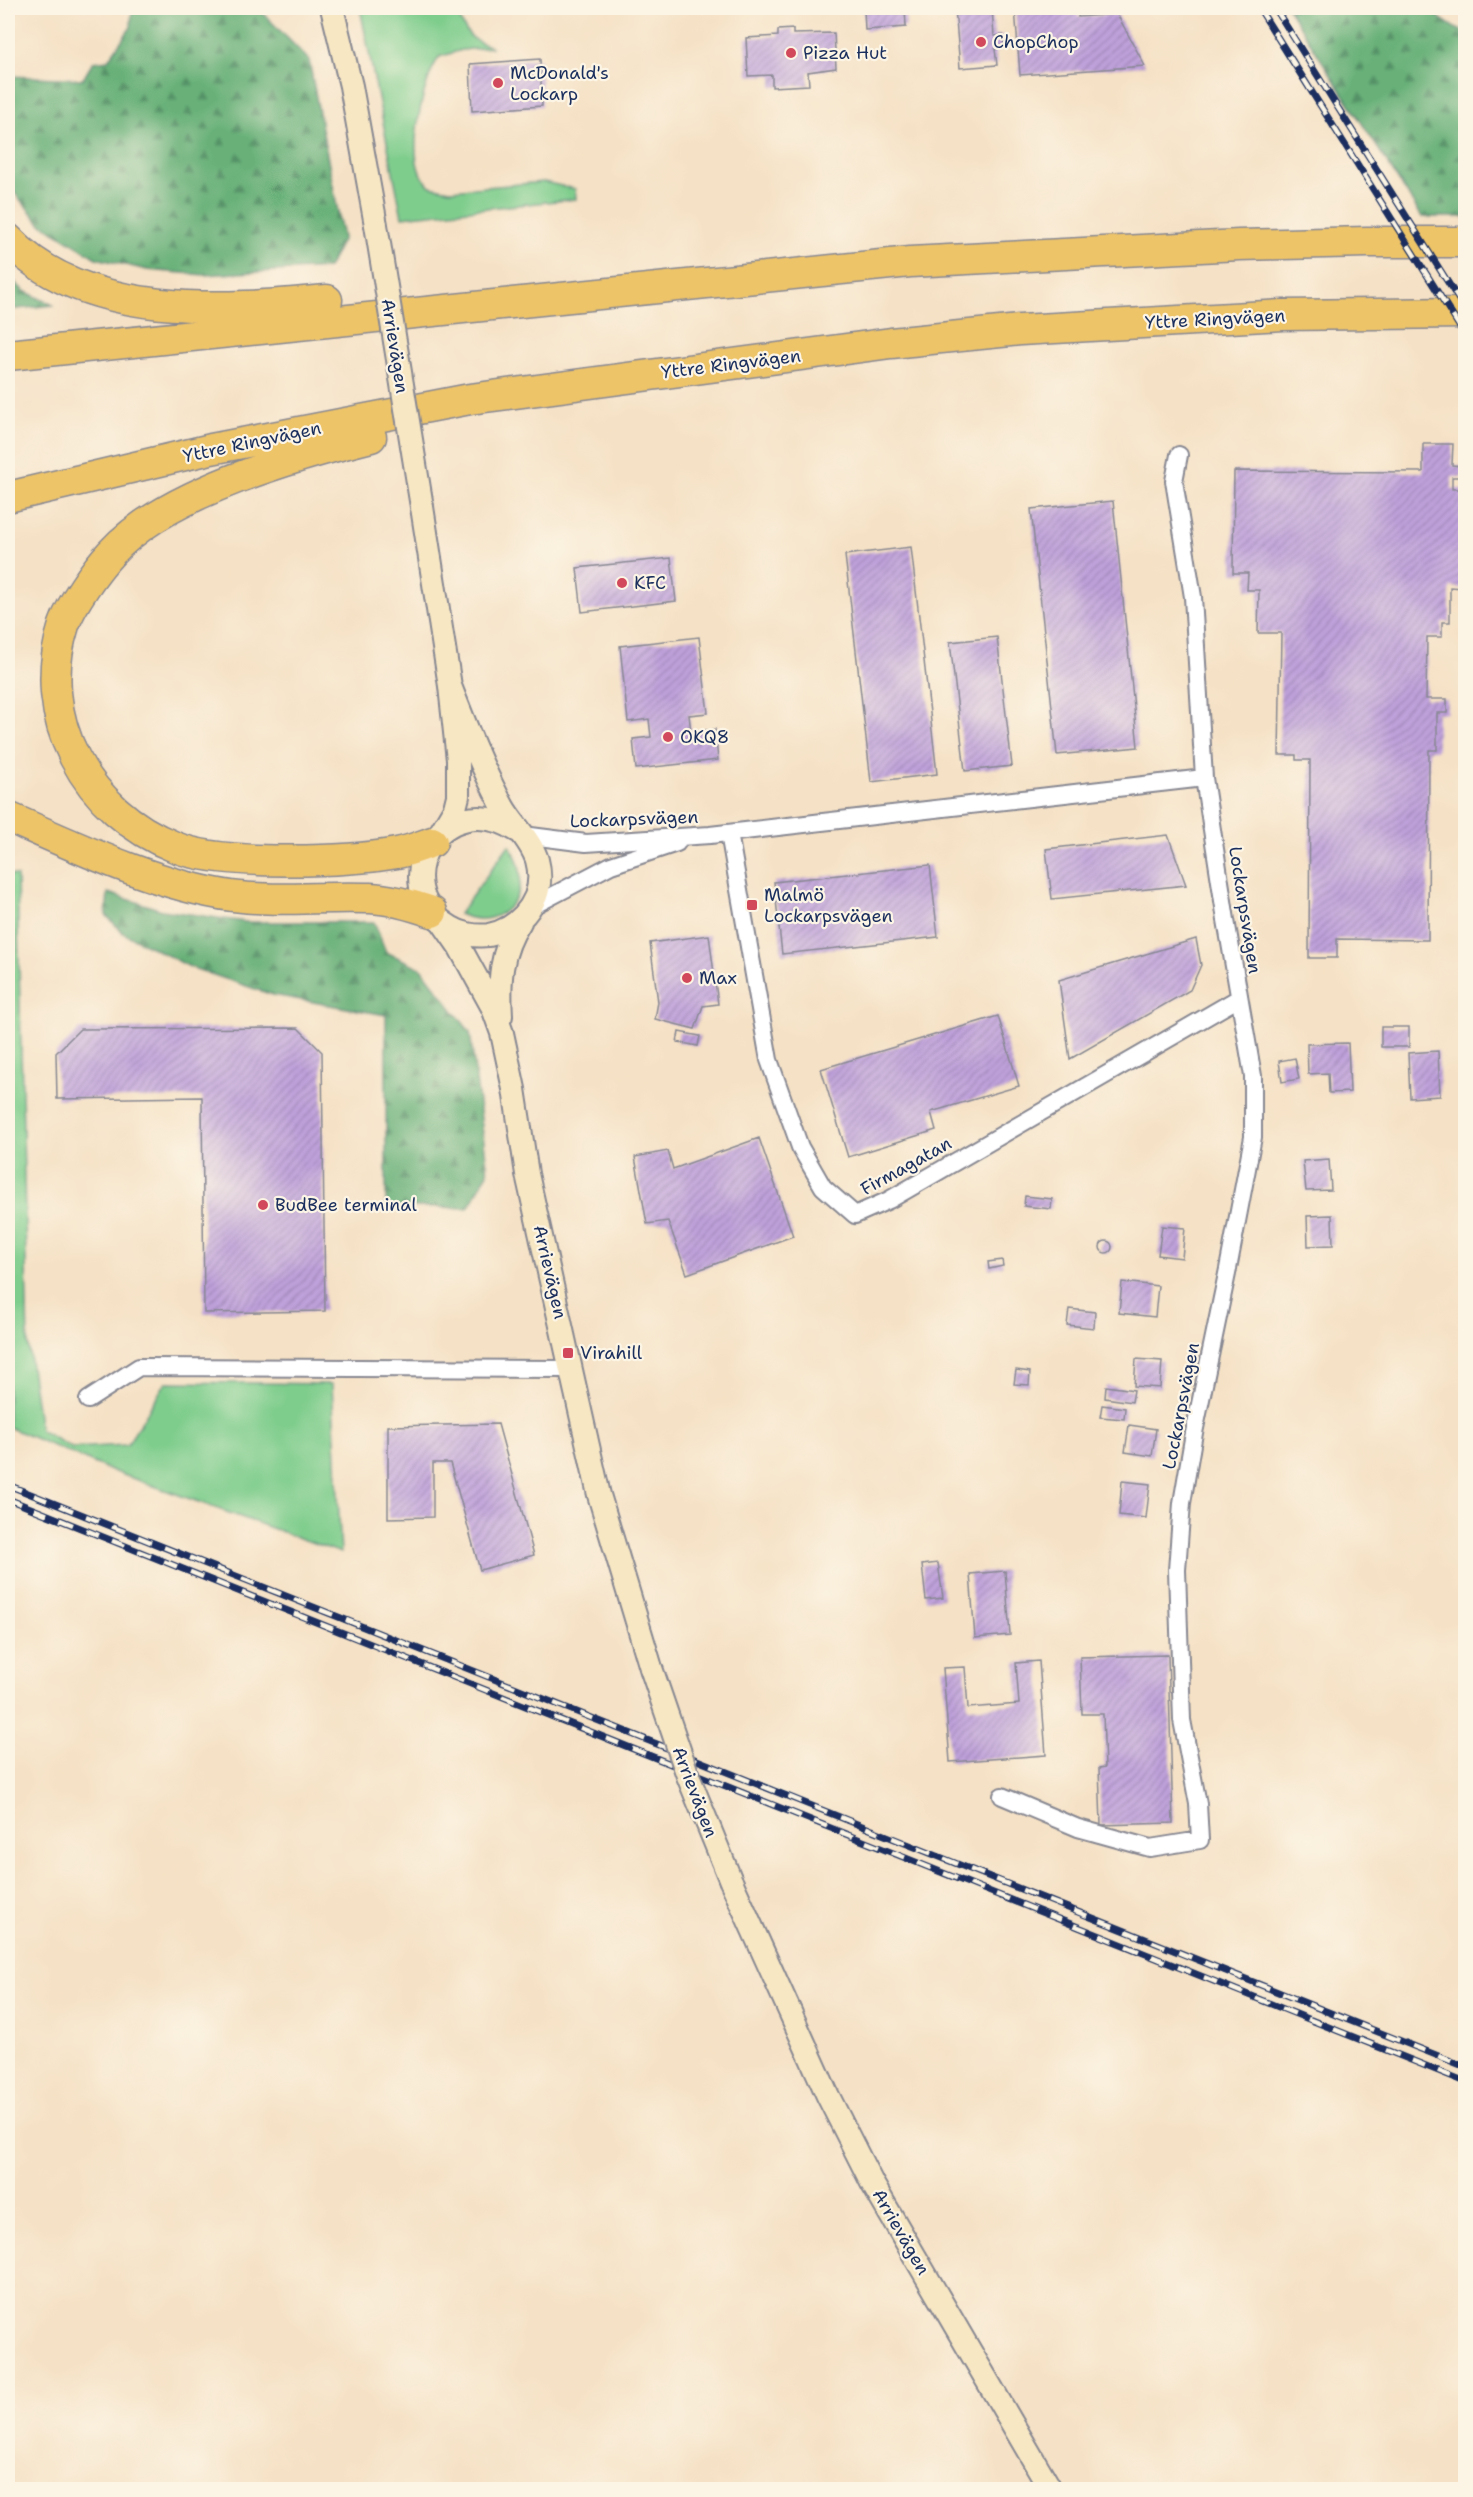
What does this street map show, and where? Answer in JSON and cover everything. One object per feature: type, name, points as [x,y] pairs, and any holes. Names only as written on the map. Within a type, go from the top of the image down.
[{"type":"highway","points":[[8,239],[18,251],[43,267],[84,287],[143,302],[181,306],[303,303],[603,275],[1239,245],[1466,242]]},
{"type":"highway","points":[[8,355],[910,262]]},
{"type":"highway","name":"Yttre Ringvägen","points":[[8,497],[211,449],[470,399],[891,343],[1020,330],[1283,315],[1466,312]]},
{"type":"highway","points":[[437,836],[399,853],[371,856],[291,859],[216,857],[176,848],[154,837],[113,808],[91,786],[70,751],[61,725],[56,673],[64,624],[90,579],[112,551],[166,511],[195,495],[310,453],[474,414],[668,383],[891,343]]},
{"type":"highway","points":[[8,817],[152,876],[185,886],[231,896],[273,899],[370,898],[403,903],[438,917]]},
{"type":"main road","name":"Arrievägen","points":[[332,8],[351,86],[376,225],[450,686],[459,784],[455,807],[437,836]]},
{"type":"main road","name":"Arrievägen","points":[[450,686],[482,766],[521,833]]},
{"type":"main road","points":[[489,818],[505,822],[521,833],[532,848],[538,862],[538,885],[528,911],[513,926],[485,936],[463,933],[438,917],[425,898],[421,877],[424,855],[437,836],[464,820],[489,818]]},
{"type":"main road","name":"Arrievägen","points":[[502,1033],[500,987],[503,955],[511,934],[528,911]]},
{"type":"main road","name":"Arrievägen","points":[[438,917],[459,946],[489,999],[502,1033],[514,1089],[527,1174],[599,1495],[651,1668],[688,1776],[731,1881],[828,2096],[872,2183],[1051,2490]]},
{"type":"street","name":"Lockarpsvägen","points":[[1002,1796],[1078,1828],[1150,1848],[1200,1840],[1198,1804],[1182,1720],[1177,1570],[1182,1503],[1194,1433],[1253,1137],[1253,1076],[1204,778],[1193,597],[1174,481],[1179,455]]},
{"type":"street","name":"Lockarpsvägen","points":[[521,833],[586,843],[710,835],[1204,778]]},
{"type":"street","name":"Firmagatan","points":[[729,833],[769,1060],[800,1147],[823,1187],[855,1215],[889,1200],[1239,998]]},
{"type":"street","name":"Lockarpsvägen","points":[[528,911],[611,865],[710,835]]},
{"type":"street","points":[[88,1400],[139,1367],[572,1369]]},
{"type":"green space","points":[[132,8],[258,8],[309,60],[343,238],[328,268],[204,275],[147,270],[96,258],[40,223],[13,191],[8,179],[8,76],[83,79],[93,62],[108,60],[131,27]]},
{"type":"green space","points":[[360,8],[462,8],[459,16],[464,28],[475,40],[492,47],[462,50],[439,57],[433,68],[423,96],[416,144],[419,170],[430,186],[450,190],[544,182],[575,189],[576,199],[402,217]]},
{"type":"green space","points":[[1288,8],[1425,8],[1465,32],[1465,217],[1422,217]]},
{"type":"green space","points":[[8,276],[24,291],[53,305],[8,310]]},
{"type":"green space","points":[[509,845],[517,860],[520,876],[519,890],[513,902],[503,912],[491,918],[476,919],[459,914]]},
{"type":"green space","points":[[8,874],[17,876],[28,1345],[40,1430],[72,1448],[127,1445],[166,1382],[332,1384],[341,1553],[115,1472],[8,1427]]},
{"type":"green space","points":[[108,893],[162,910],[246,922],[374,922],[386,952],[421,968],[470,1032],[488,1173],[468,1208],[386,1206],[386,1015],[273,995],[190,967],[123,933],[106,915]]},
{"type":"building","points":[[905,8],[906,27],[865,30],[864,9]]},
{"type":"building","name":"ChopChop","points":[[955,8],[992,8],[994,36],[1003,35],[1004,48],[995,49],[997,65],[960,68]]},
{"type":"building","points":[[1015,8],[1078,8],[1078,17],[1117,14],[1145,66],[1020,75]]},
{"type":"building","name":"Pizza Hut","points":[[793,29],[793,34],[834,33],[836,68],[808,72],[809,85],[772,87],[772,75],[748,76],[746,38],[778,36],[778,30]]},
{"type":"building","points":[[540,59],[542,106],[472,111],[470,64]]},
{"type":"building","points":[[1423,444],[1453,444],[1452,465],[1462,466],[1462,477],[1452,477],[1452,489],[1463,489],[1462,588],[1450,587],[1450,622],[1442,622],[1442,637],[1427,637],[1426,699],[1447,699],[1447,713],[1437,713],[1437,750],[1429,750],[1428,940],[1337,939],[1337,958],[1309,958],[1310,760],[1296,760],[1296,755],[1279,755],[1281,633],[1258,633],[1259,590],[1247,590],[1248,573],[1233,573],[1234,471],[1423,472]]},
{"type":"building","points":[[1113,501],[1138,747],[1057,755],[1031,509]]},
{"type":"building","points":[[911,547],[937,774],[871,782],[845,555]]},
{"type":"building","points":[[671,558],[676,601],[582,612],[577,568]]},
{"type":"building","points":[[699,637],[708,713],[689,715],[691,732],[715,729],[718,760],[636,769],[633,739],[651,737],[649,719],[628,722],[620,646]]},
{"type":"building","points":[[997,637],[1012,766],[965,771],[950,642]]},
{"type":"building","points":[[1168,835],[1186,885],[1052,899],[1046,849]]},
{"type":"building","points":[[930,865],[938,937],[782,954],[774,882]]},
{"type":"building","points":[[709,935],[718,1004],[703,1006],[695,1029],[655,1019],[658,1002],[650,943]]},
{"type":"building","points":[[1196,939],[1201,965],[1190,990],[1070,1059],[1059,980]]},
{"type":"building","points":[[998,1016],[1019,1086],[931,1112],[936,1130],[848,1157],[821,1069]]},
{"type":"building","points":[[1381,1027],[1409,1027],[1409,1047],[1381,1047]]},
{"type":"building","name":"BudBee terminal","points":[[298,1028],[322,1052],[325,1311],[204,1313],[202,1097],[57,1099],[56,1053],[80,1029]]},
{"type":"building","points":[[679,1032],[700,1036],[698,1046],[677,1042]]},
{"type":"building","points":[[1348,1043],[1350,1092],[1329,1093],[1328,1073],[1308,1074],[1307,1044]]},
{"type":"building","points":[[1438,1051],[1440,1096],[1410,1098],[1408,1053]]},
{"type":"building","points":[[1295,1058],[1299,1079],[1282,1082],[1279,1061]]},
{"type":"building","points":[[759,1138],[793,1236],[687,1274],[668,1221],[647,1224],[635,1157],[668,1151],[673,1169]]},
{"type":"building","points":[[1329,1159],[1331,1190],[1306,1191],[1303,1161]]},
{"type":"building","points":[[1025,1196],[1052,1199],[1051,1209],[1024,1206]]},
{"type":"building","points":[[1332,1215],[1333,1245],[1308,1246],[1307,1216]]},
{"type":"building","points":[[1162,1226],[1185,1228],[1182,1258],[1158,1255]]},
{"type":"building","points":[[1108,1241],[1112,1247],[1108,1253],[1104,1253],[1100,1245]]},
{"type":"building","points":[[1002,1260],[1003,1266],[989,1269],[988,1262]]},
{"type":"building","points":[[1122,1282],[1158,1286],[1155,1317],[1119,1313]]},
{"type":"building","points":[[1069,1309],[1095,1312],[1094,1328],[1067,1325]]},
{"type":"building","points":[[1136,1359],[1162,1361],[1160,1388],[1134,1386]]},
{"type":"building","points":[[1016,1370],[1030,1372],[1029,1385],[1014,1384]]},
{"type":"building","points":[[1106,1386],[1134,1390],[1132,1402],[1105,1398]]},
{"type":"building","points":[[1102,1405],[1125,1408],[1124,1419],[1100,1417]]},
{"type":"building","points":[[498,1424],[534,1555],[480,1570],[450,1463],[433,1463],[433,1517],[388,1518],[388,1426]]},
{"type":"building","points":[[1129,1425],[1156,1429],[1152,1456],[1125,1452]]},
{"type":"building","points":[[1122,1481],[1150,1484],[1146,1518],[1119,1515]]},
{"type":"building","points":[[938,1563],[943,1598],[926,1600],[922,1565]]},
{"type":"building","points":[[1005,1571],[1010,1635],[975,1638],[970,1574]]},
{"type":"building","points":[[1168,1655],[1173,1823],[1101,1825],[1099,1768],[1105,1767],[1103,1714],[1082,1714],[1080,1657]]},
{"type":"building","points":[[1039,1661],[1046,1755],[950,1762],[943,1668],[965,1667],[968,1708],[1019,1704],[1016,1663]]},
{"type":"railway","points":[[1259,8],[1466,337]]},
{"type":"railway","points":[[1275,8],[1466,311]]},
{"type":"railway","points":[[8,1485],[1466,2067]]},
{"type":"railway","points":[[8,1499],[1466,2082]]},
{"type":"place","name":"ChopChop","points":[[981,42]]},
{"type":"place","name":"Pizza Hut","points":[[791,53]]},
{"type":"place","name":"McDonald's Lockarp","points":[[498,83]]},
{"type":"place","name":"KFC","points":[[622,583]]},
{"type":"place","name":"OKQ8","points":[[668,737]]},
{"type":"place","name":"Malmö Lockarpsvägen","points":[[752,905]]},
{"type":"place","name":"Max","points":[[687,978]]},
{"type":"place","name":"BudBee terminal","points":[[263,1205]]},
{"type":"place","name":"Virahill","points":[[568,1353]]}]
